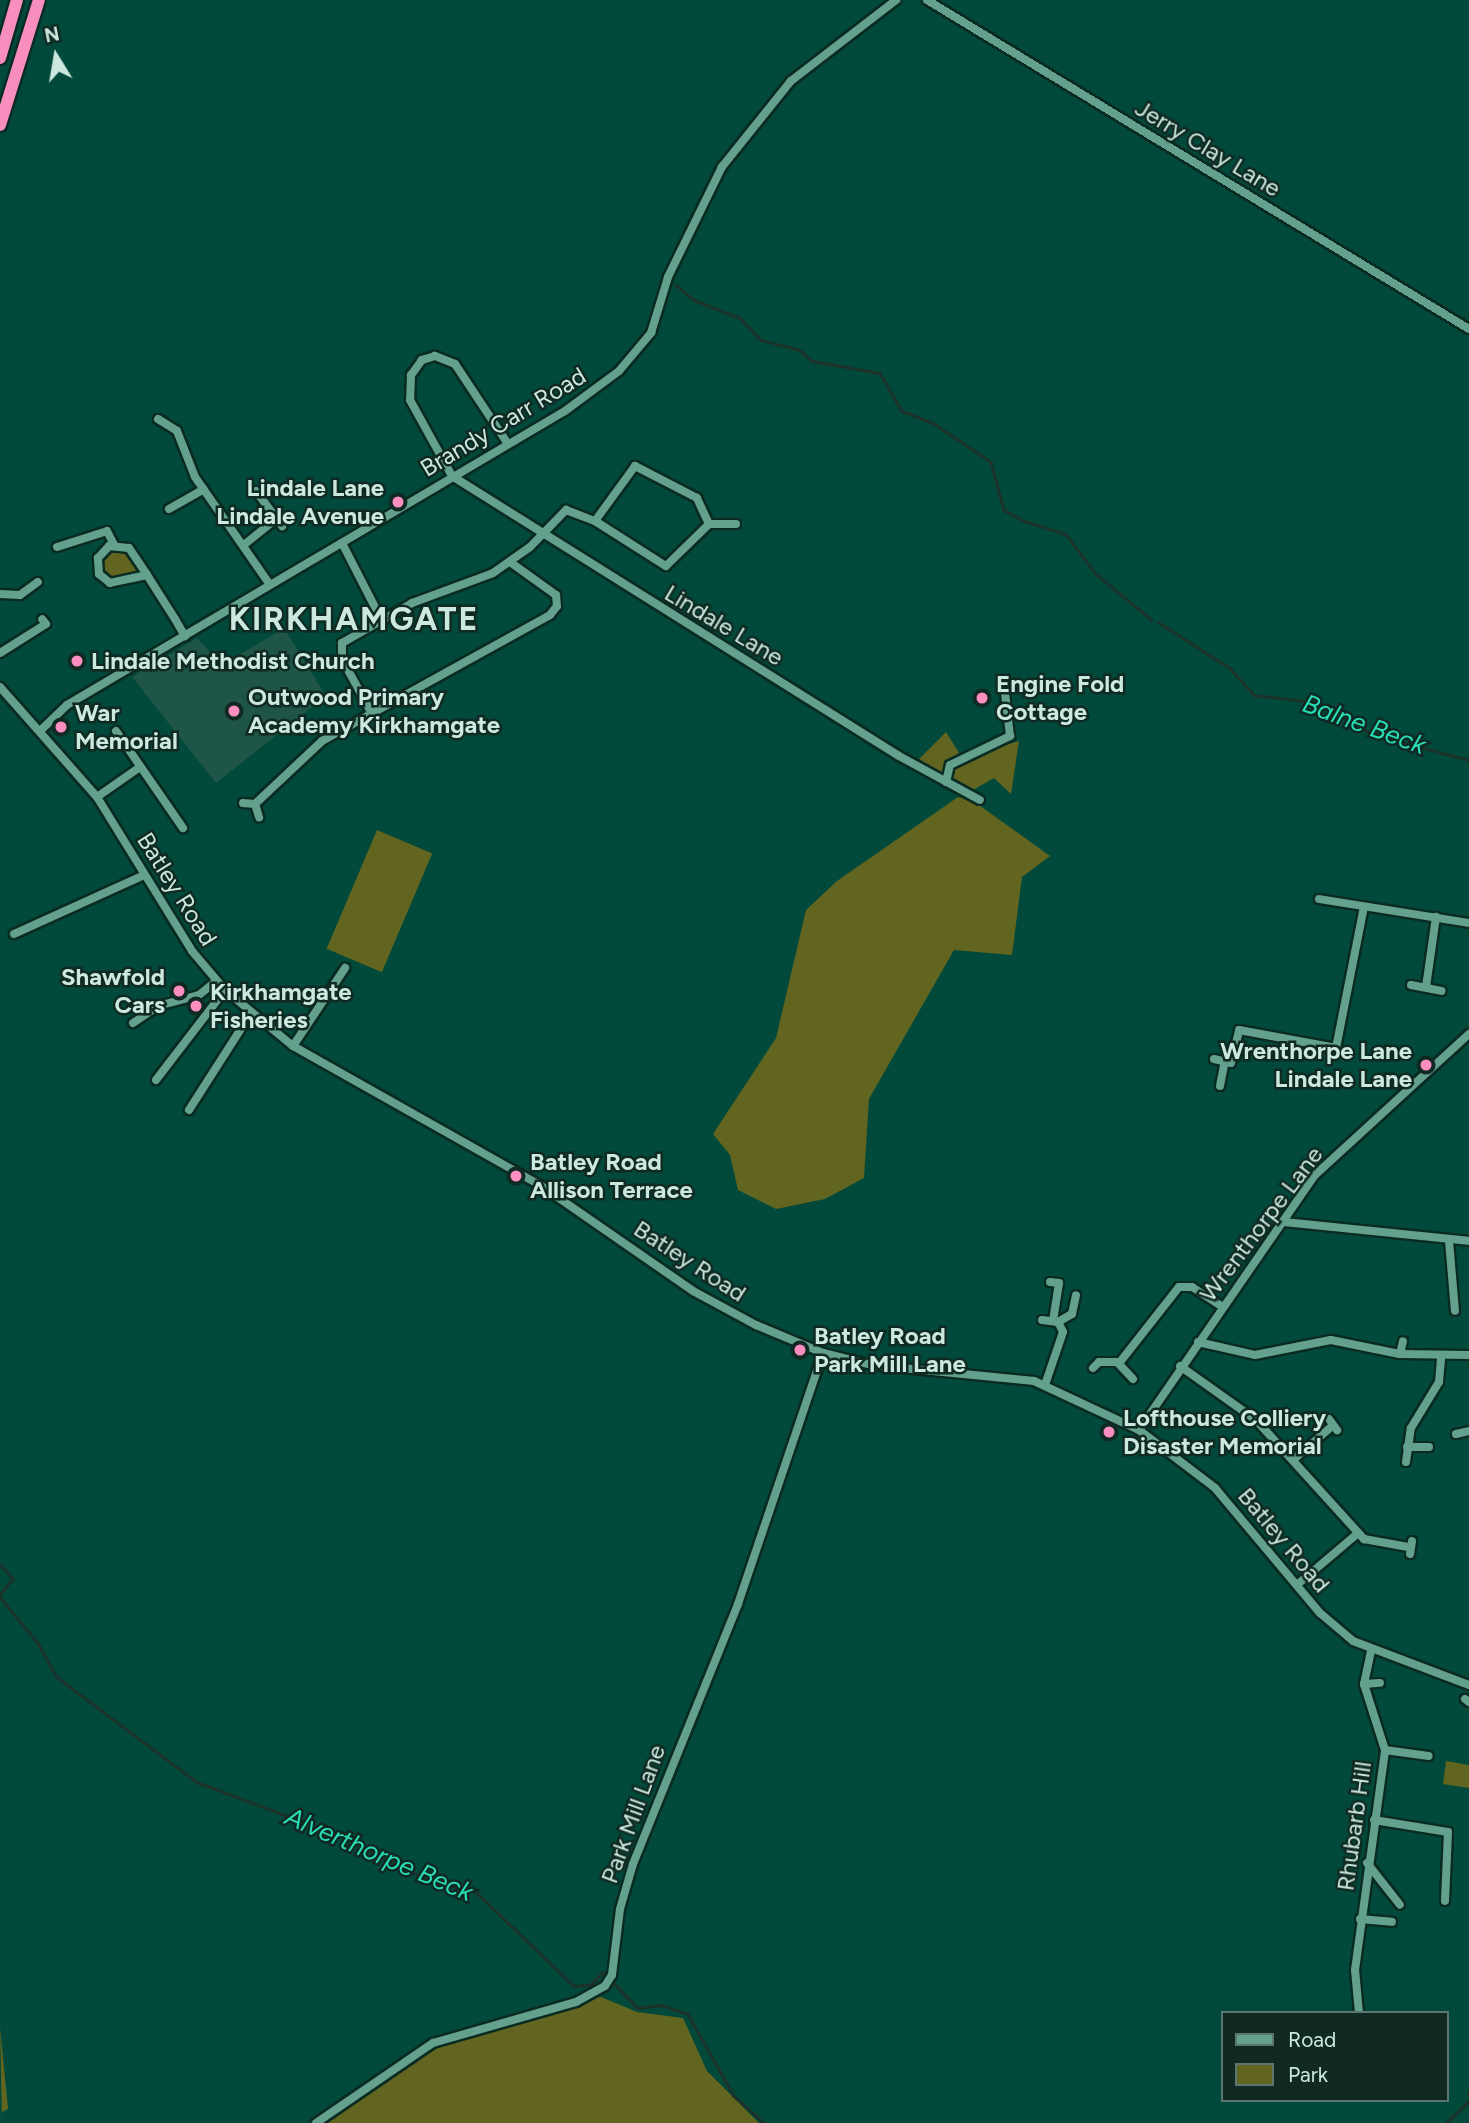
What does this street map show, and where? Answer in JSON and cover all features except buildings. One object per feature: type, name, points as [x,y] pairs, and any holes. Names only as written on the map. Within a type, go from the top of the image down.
[{"type":"highway","points":[[0,58],[17,0]]},
{"type":"highway","points":[[0,125],[38,0]]},
{"type":"street","name":"Brandy Carr Road","points":[[40,731],[67,705],[581,400],[638,352],[722,167],[791,80],[896,0]]},
{"type":"street","name":"Jerry Clay Lane","points":[[927,0],[1469,329]]},
{"type":"street","points":[[452,476],[410,400],[411,375],[426,357],[454,364],[508,444]]},
{"type":"street","points":[[158,419],[177,431],[195,477],[245,544],[270,585]]},
{"type":"street","points":[[595,521],[635,466],[697,498],[709,524]]},
{"type":"street","name":"Lindale Lane","points":[[452,476],[541,534],[946,782],[981,800]]},
{"type":"street","points":[[163,500],[170,511],[204,489]]},
{"type":"street","points":[[245,544],[279,523],[256,491]]},
{"type":"street","points":[[371,712],[339,651],[342,643],[381,619],[474,583],[509,562],[566,510],[595,521],[667,566],[709,524],[736,524]]},
{"type":"street","points":[[57,547],[107,531],[114,545]]},
{"type":"street","points":[[342,543],[381,619]]},
{"type":"street","points":[[146,575],[117,584],[103,579],[97,558],[114,545],[129,548],[185,636]]},
{"type":"street","points":[[243,803],[254,804],[322,741],[550,615],[557,606],[556,595],[509,562]]},
{"type":"street","points":[[0,594],[20,595],[38,582]]},
{"type":"street","points":[[0,653],[46,624],[42,619]]},
{"type":"street","name":"Batley Road","points":[[0,687],[97,797],[144,876],[216,981],[293,1046],[540,1185],[693,1291],[823,1353],[872,1365],[1045,1385],[1139,1430],[1195,1468],[1336,1628],[1371,1650],[1469,1685]]},
{"type":"street","points":[[946,782],[950,765],[1010,736],[1005,693]]},
{"type":"street","points":[[117,731],[183,828]]},
{"type":"street","points":[[97,797],[140,767]]},
{"type":"street","points":[[254,804],[259,817]]},
{"type":"street","points":[[14,934],[144,876]]},
{"type":"street","points":[[1319,899],[1469,923]]},
{"type":"street","points":[[1214,1059],[1231,1063],[1239,1030],[1336,1048],[1364,907]]},
{"type":"street","points":[[1426,987],[1436,917]]},
{"type":"street","points":[[293,1046],[345,968]]},
{"type":"street","points":[[133,1023],[158,1006],[199,995],[216,981]]},
{"type":"street","points":[[1411,985],[1441,990]]},
{"type":"street","points":[[156,1080],[225,990]]},
{"type":"street","points":[[189,1110],[251,1013]]},
{"type":"street","points":[[143,1017],[149,1024]]},
{"type":"street","name":"Wrenthorpe Lane","points":[[1139,1430],[1180,1366],[1315,1175],[1469,1034]]},
{"type":"street","points":[[1296,1054],[1299,1041]]},
{"type":"street","points":[[1220,1086],[1225,1061]]},
{"type":"street","points":[[1283,1222],[1469,1241]]},
{"type":"street","points":[[1449,1241],[1455,1311]]},
{"type":"street","points":[[1045,1385],[1059,1352],[1055,1319],[1059,1283],[1050,1282]]},
{"type":"street","points":[[1118,1363],[1175,1289],[1192,1287],[1223,1307]]},
{"type":"street","points":[[1042,1320],[1072,1314],[1076,1295]]},
{"type":"street","points":[[1198,1342],[1255,1355],[1331,1340],[1400,1354],[1469,1356]]},
{"type":"street","points":[[1400,1354],[1403,1341]]},
{"type":"street","name":"Park Mill Lane","points":[[316,2123],[433,2043],[541,2015],[605,1986],[612,1975],[620,1909],[633,1864],[738,1604],[823,1353]]},
{"type":"street","points":[[1406,1462],[1407,1447],[1415,1420],[1440,1382],[1441,1356]]},
{"type":"street","points":[[1093,1367],[1099,1362],[1118,1363],[1133,1379]]},
{"type":"street","points":[[1180,1366],[1256,1420],[1357,1534],[1410,1547]]},
{"type":"street","points":[[1293,1460],[1333,1425]]},
{"type":"street","points":[[1407,1447],[1429,1447]]},
{"type":"street","points":[[1298,1584],[1357,1534]]},
{"type":"street","name":"Rhubarb Hill","points":[[1359,2011],[1355,1970],[1360,1919],[1385,1749],[1364,1684],[1371,1650]]},
{"type":"street","points":[[1364,1684],[1380,1683]]},
{"type":"street","points":[[1385,1749],[1429,1756]]},
{"type":"street","points":[[1374,1820],[1448,1832],[1445,1901]]},
{"type":"street","points":[[1367,1863],[1400,1905]]},
{"type":"street","points":[[1360,1919],[1392,1922]]},
{"type":"shaded area","name":"Outwood Primary Academy Kirkhamgate","points":[[284,628],[326,696],[216,783],[132,677],[197,638],[222,665]]},
{"type":"green space","points":[[112,548],[125,549],[138,566],[137,575],[114,581],[100,570],[100,560]]},
{"type":"green space","points":[[946,732],[959,753],[941,773],[919,759]]},
{"type":"green space","points":[[1019,741],[1011,794],[994,778],[973,790],[950,776],[956,765],[975,754]]},
{"type":"green space","points":[[958,797],[972,800],[1050,856],[1022,877],[1012,955],[954,950],[869,1099],[864,1178],[825,1199],[776,1209],[738,1190],[730,1155],[713,1134],[776,1038],[806,910],[837,881]]},
{"type":"green space","points":[[377,830],[432,853],[382,972],[327,949]]},
{"type":"green space","points":[[1446,1761],[1469,1765],[1469,1788],[1443,1784]]},
{"type":"green space","points":[[594,1994],[637,2012],[683,2018],[707,2071],[759,2123],[316,2123],[416,2052]]},
{"type":"green space","points":[[0,2027],[8,2109],[2,2112],[2,2123]]},
{"type":"waterway","name":"Balne Beck","points":[[675,284],[694,300],[740,318],[761,340],[800,350],[812,361],[880,373],[902,411],[933,423],[991,462],[1004,510],[1019,518]]},
{"type":"waterway","name":"Balne Beck","points":[[1021,520],[1066,534],[1096,574],[1152,620]]},
{"type":"waterway","name":"Balne Beck","points":[[1158,622],[1230,668],[1254,695],[1315,702],[1372,734],[1469,760]]},
{"type":"waterway","name":"Alverthorpe Beck","points":[[0,1564],[13,1579],[0,1595]]},
{"type":"waterway","name":"Alverthorpe Beck","points":[[0,1597],[38,1643],[57,1677],[197,1782],[337,1835],[430,1881],[475,1891],[574,1986],[590,1985],[603,1972],[638,2008],[662,2005],[688,2014],[734,2096],[764,2123]]},
{"type":"waterway","name":"Alverthorpe Beck","points":[[1446,2123],[1469,2101]]},
{"type":"place","name":"Lindale Lane Lindale Avenue","points":[[398,502]]},
{"type":"place","name":"Lindale Methodist Church","points":[[77,661]]},
{"type":"place","name":"Engine Fold Cottage","points":[[982,698]]},
{"type":"place","name":"Outwood Primary Academy Kirkhamgate","points":[[234,711]]},
{"type":"place","name":"War Memorial","points":[[61,727]]},
{"type":"place","name":"Shawfold Cars","points":[[179,991]]},
{"type":"place","name":"Kirkhamgate Fisheries","points":[[196,1006]]},
{"type":"place","name":"Wrenthorpe Lane Lindale Lane","points":[[1426,1065]]},
{"type":"place","name":"Batley Road Allison Terrace","points":[[516,1176]]},
{"type":"place","name":"Batley Road Park Mill Lane","points":[[800,1350]]},
{"type":"place","name":"Lofthouse Colliery Disaster Memorial","points":[[1109,1432]]},
{"type":"district","name":"KIRKHAMGATE","points":[[354,619]]}]
